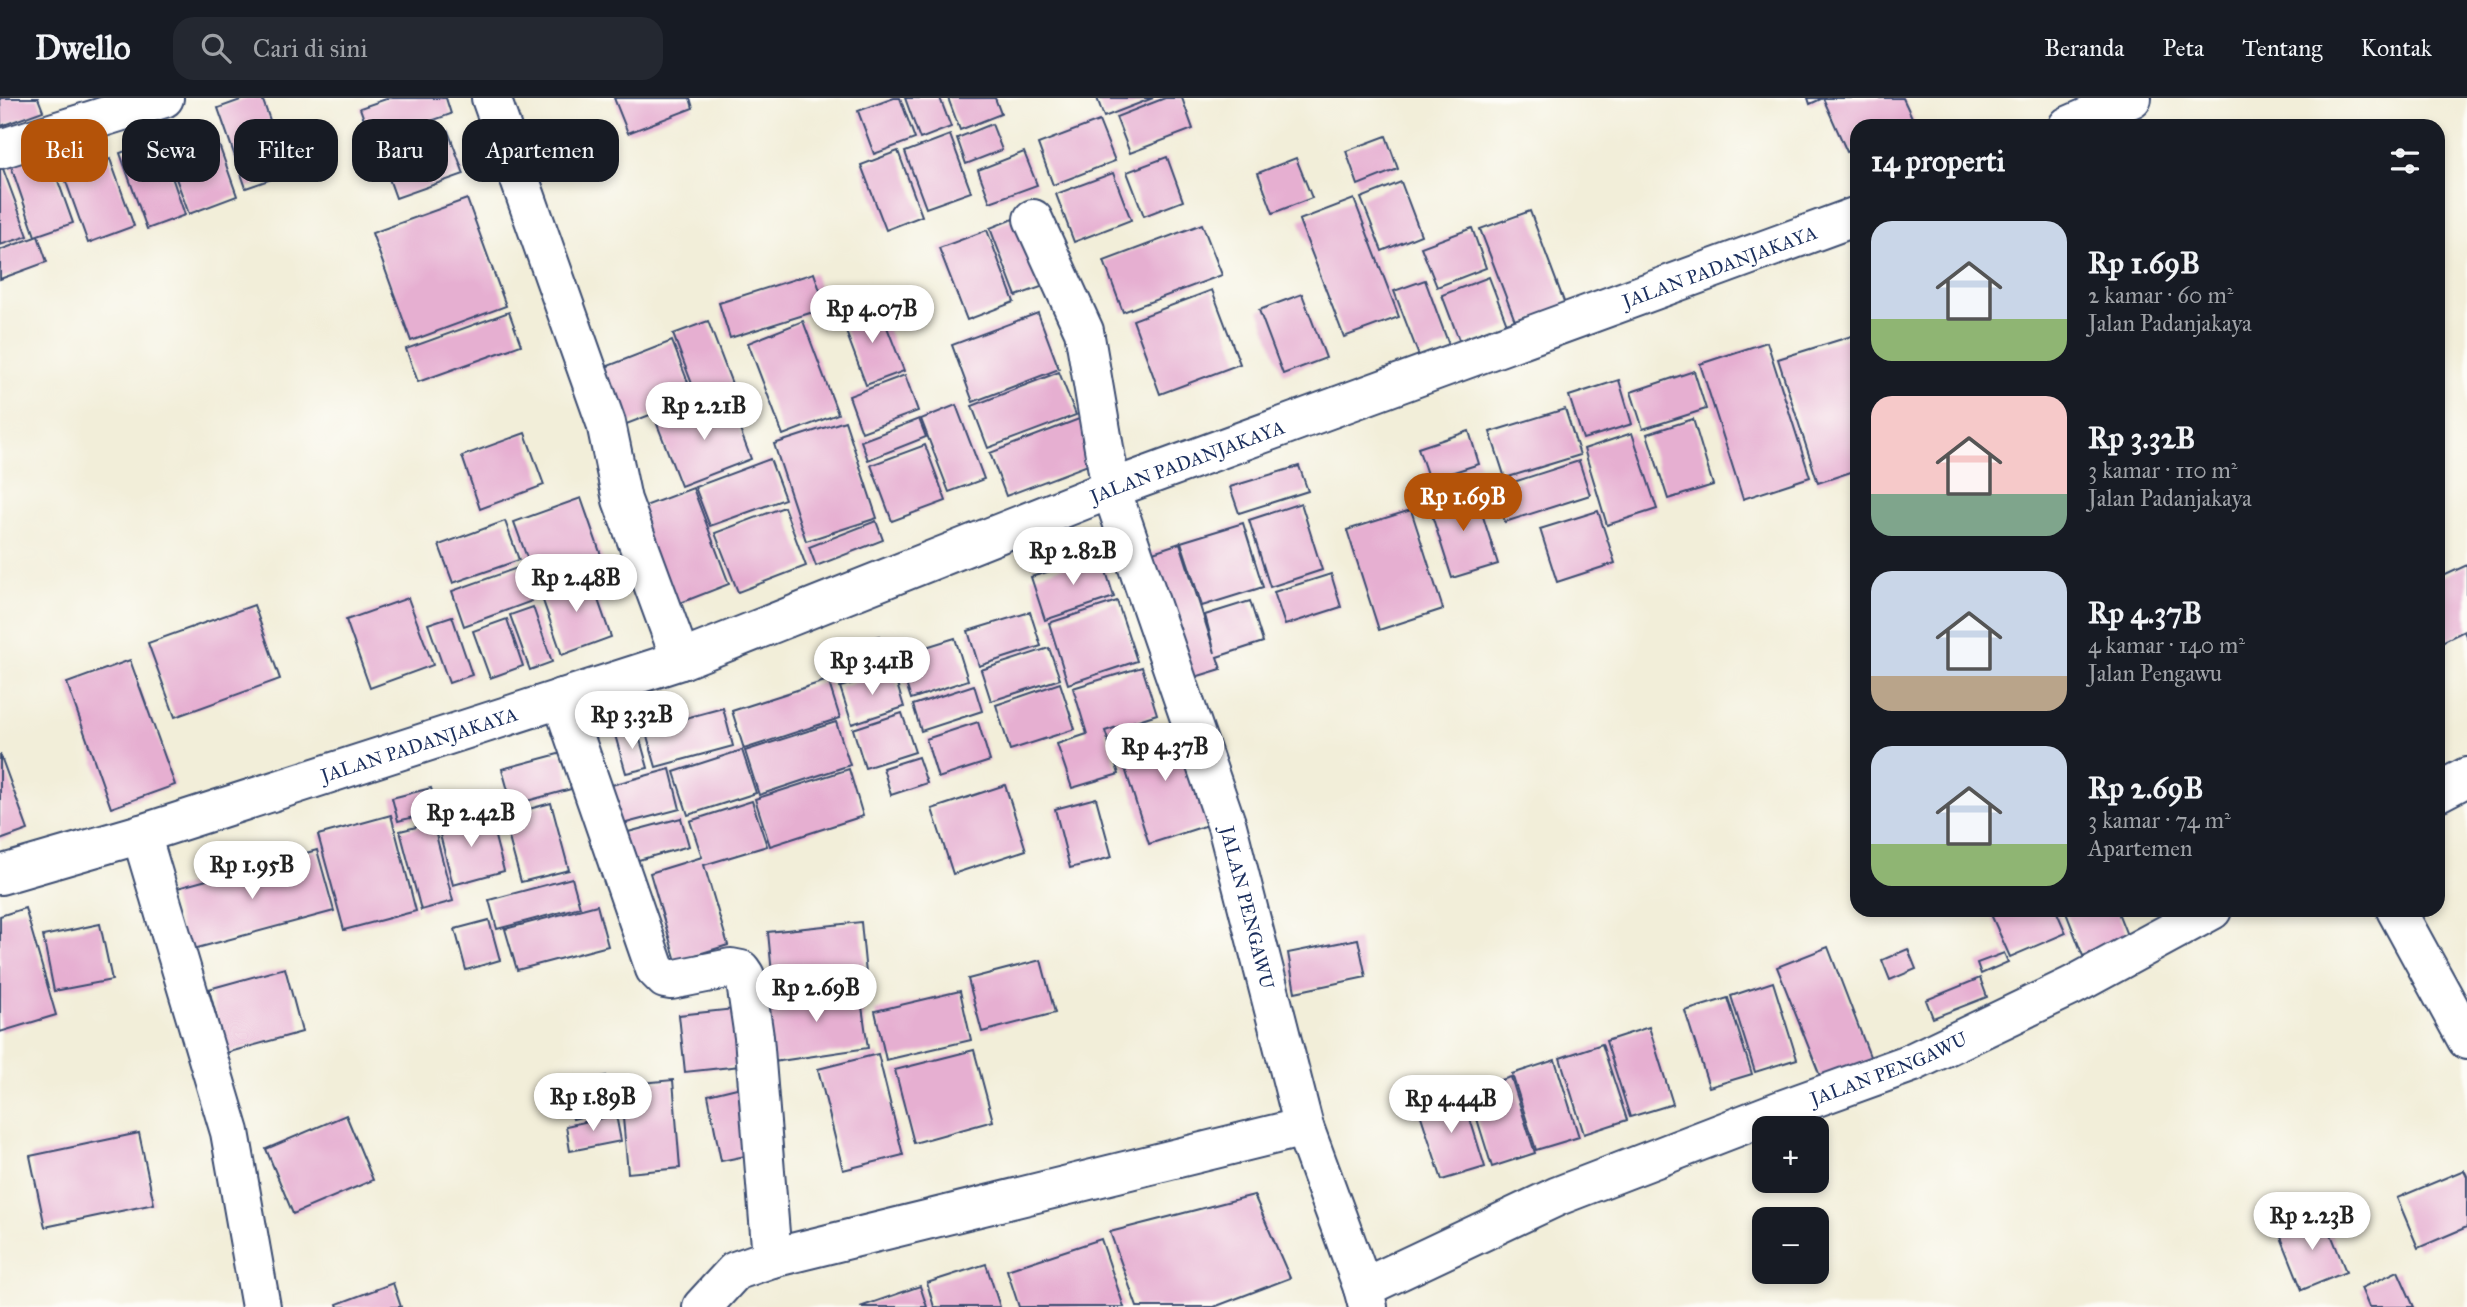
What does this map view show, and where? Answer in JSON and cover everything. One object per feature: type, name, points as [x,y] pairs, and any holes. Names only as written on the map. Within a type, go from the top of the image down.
[{"type":"street","points":[[0,149],[164,98]]},
{"type":"street","points":[[491,98],[606,423],[622,500],[681,660]]},
{"type":"street","points":[[2084,119],[2132,98]]},
{"type":"street","name":"JALAN PENGAWU","points":[[1033,219],[1084,331],[1111,489],[1227,826],[1304,1127],[1366,1298],[1558,1196],[1911,1062],[2072,986],[2199,917]]},
{"type":"street","name":"JALAN PADANJAKAYA","points":[[0,875],[141,834],[681,660],[1111,489],[1850,219]]},
{"type":"street","points":[[561,698],[654,969],[665,979],[671,980],[731,968],[741,970],[744,976],[754,1037],[772,1258]]},
{"type":"street","points":[[2445,788],[2467,777]]},
{"type":"street","points":[[141,834],[230,1132],[261,1307]]},
{"type":"street","points":[[2400,917],[2467,1040]]},
{"type":"street","points":[[702,1307],[735,1272],[772,1258],[1304,1127]]},
{"type":"building","points":[[0,98],[38,98],[43,111],[1,126]]},
{"type":"building","points":[[246,98],[262,98],[270,119],[234,119],[234,154],[218,108]]},
{"type":"building","points":[[389,98],[446,98],[451,114],[437,119],[364,119],[360,108]]},
{"type":"building","points":[[614,98],[690,98],[693,108],[628,133]]},
{"type":"building","points":[[900,98],[915,139],[874,154],[858,111]]},
{"type":"building","points":[[905,98],[940,98],[951,127],[920,139]]},
{"type":"building","points":[[948,98],[995,98],[1001,114],[960,130]]},
{"type":"building","points":[[1097,98],[1153,98],[1104,117]]},
{"type":"building","points":[[1165,98],[1182,98],[1193,129],[1130,153],[1116,117]]},
{"type":"building","points":[[1808,98],[1823,98],[1810,104]]},
{"type":"building","points":[[1823,98],[1903,98],[1913,119],[1850,119],[1850,151],[1847,152]]},
{"type":"building","points":[[1099,121],[1115,161],[1053,185],[1038,144]]},
{"type":"building","points":[[992,124],[1002,150],[966,164],[957,138]]},
{"type":"building","points":[[448,131],[462,169],[462,175],[448,180]]},
{"type":"building","points":[[950,135],[971,192],[926,208],[905,152]]},
{"type":"building","points":[[1386,136],[1398,169],[1358,185],[1346,151]]},
{"type":"building","points":[[220,148],[237,196],[189,214],[177,182],[220,182]]},
{"type":"building","points":[[898,151],[922,216],[886,230],[861,165]]},
{"type":"building","points":[[1024,152],[1037,185],[990,202],[978,170]]},
{"type":"building","points":[[1167,157],[1183,201],[1144,216],[1127,172]]},
{"type":"building","points":[[1296,158],[1312,198],[1273,213],[1258,173]]},
{"type":"building","points":[[21,159],[21,182],[58,182],[73,223],[35,236],[10,163]]},
{"type":"building","points":[[110,159],[134,226],[88,243],[66,182],[108,182]]},
{"type":"building","points":[[2,166],[28,236],[0,245],[0,167]]},
{"type":"building","points":[[1113,173],[1131,220],[1074,242],[1056,194]]},
{"type":"building","points":[[130,182],[174,182],[185,215],[147,229]]},
{"type":"building","points":[[244,182],[263,182],[246,188]]},
{"type":"building","points":[[390,182],[441,182],[396,198]]},
{"type":"building","points":[[1401,182],[1421,235],[1382,251],[1361,198]]},
{"type":"building","points":[[467,199],[506,306],[411,341],[372,233]]},
{"type":"building","points":[[1354,199],[1399,317],[1344,337],[1299,220]]},
{"type":"building","points":[[1530,211],[1566,307],[1517,326],[1480,229]]},
{"type":"building","points":[[1018,217],[1044,286],[1016,296],[990,228]]},
{"type":"building","points":[[1202,224],[1222,275],[1123,312],[1104,261]]},
{"type":"building","points":[[1472,228],[1486,268],[1437,287],[1421,247]]},
{"type":"building","points":[[987,230],[1014,302],[967,320],[939,248]]},
{"type":"building","points":[[38,236],[47,262],[0,279],[0,250]]},
{"type":"building","points":[[814,273],[826,308],[730,338],[719,303]]},
{"type":"building","points":[[1489,277],[1508,327],[1461,345],[1442,295]]},
{"type":"building","points":[[1425,280],[1449,345],[1419,356],[1394,291]]},
{"type":"building","points":[[1212,290],[1240,364],[1160,394],[1133,320]]},
{"type":"building","points":[[1302,294],[1326,358],[1283,374],[1259,310]]},
{"type":"building","points":[[878,304],[904,371],[866,385],[841,318]]},
{"type":"building","points":[[509,312],[521,345],[418,382],[406,349]]},
{"type":"building","points":[[1038,313],[1059,369],[973,402],[952,345]]},
{"type":"building","points":[[708,321],[732,384],[697,397],[673,334]]},
{"type":"building","points":[[803,321],[838,414],[783,435],[748,343]]},
{"type":"building","points":[[1850,337],[1850,472],[1818,483],[1778,359]]},
{"type":"building","points":[[672,341],[694,398],[624,425],[603,368]]},
{"type":"building","points":[[1767,342],[1810,477],[1743,499],[1700,364]]},
{"type":"building","points":[[1694,371],[1706,409],[1643,429],[1631,392]]},
{"type":"building","points":[[1059,372],[1076,415],[988,448],[972,406]]},
{"type":"building","points":[[905,375],[918,411],[862,432],[849,396]]},
{"type":"building","points":[[1619,380],[1632,424],[1583,439],[1569,396]]},
{"type":"building","points":[[728,398],[751,459],[681,486],[657,424]]},
{"type":"building","points":[[956,405],[984,479],[949,492],[921,419]]},
{"type":"building","points":[[1565,409],[1580,455],[1505,478],[1490,432]]},
{"type":"building","points":[[919,419],[926,437],[868,460],[861,441]]},
{"type":"building","points":[[1079,419],[1096,462],[1006,496],[990,453]]},
{"type":"building","points":[[1693,419],[1713,485],[1668,499],[1647,434]]},
{"type":"building","points":[[845,421],[877,518],[806,541],[774,444]]},
{"type":"building","points":[[1469,431],[1479,464],[1429,480],[1418,448]]},
{"type":"building","points":[[525,433],[544,485],[480,509],[462,456]]},
{"type":"building","points":[[1632,433],[1657,509],[1607,525],[1584,449]]},
{"type":"building","points":[[925,445],[946,501],[892,521],[871,465]]},
{"type":"building","points":[[770,459],[785,499],[710,526],[695,487]]},
{"type":"building","points":[[1579,461],[1590,495],[1505,522],[1495,488]]},
{"type":"building","points":[[1299,466],[1308,491],[1239,513],[1230,487]]},
{"type":"building","points":[[693,488],[729,584],[665,609],[629,512]]},
{"type":"building","points":[[1474,488],[1498,564],[1452,578],[1428,503]]},
{"type":"building","points":[[581,498],[603,561],[537,585],[514,522]]},
{"type":"building","points":[[1301,503],[1322,570],[1270,587],[1249,520]]},
{"type":"building","points":[[784,507],[806,566],[738,592],[715,533]]},
{"type":"building","points":[[1411,510],[1443,609],[1379,630],[1347,530]]},
{"type":"building","points":[[1598,511],[1615,563],[1557,582],[1540,529]]},
{"type":"building","points":[[505,521],[519,560],[453,583],[439,545]]},
{"type":"building","points":[[876,521],[883,540],[816,566],[809,547]]},
{"type":"building","points":[[1243,523],[1263,587],[1202,606],[1181,542]]},
{"type":"building","points":[[1180,543],[1215,653],[1205,615],[1250,601],[1263,642],[1217,657],[1221,669],[1179,682],[1138,557]]},
{"type":"building","points":[[1101,555],[1114,597],[1045,620],[1031,577]]},
{"type":"building","points":[[2467,565],[2467,638],[2464,631],[2445,640],[2445,575]]},
{"type":"building","points":[[520,567],[532,601],[464,626],[452,591]]},
{"type":"building","points":[[589,574],[611,637],[562,655],[540,592]]},
{"type":"building","points":[[1331,574],[1341,607],[1285,625],[1274,592]]},
{"type":"building","points":[[408,598],[433,665],[370,688],[346,620]]},
{"type":"building","points":[[1117,601],[1137,661],[1068,684],[1049,623]]},
{"type":"building","points":[[254,605],[280,679],[175,717],[148,643]]},
{"type":"building","points":[[533,607],[552,662],[530,670],[510,615]]},
{"type":"building","points":[[1030,612],[1041,646],[979,666],[968,631]]},
{"type":"building","points":[[452,616],[472,675],[449,683],[428,624]]},
{"type":"building","points":[[507,619],[523,666],[490,678],[473,631]]},
{"type":"building","points":[[879,636],[888,664],[838,680],[829,652]]},
{"type":"building","points":[[955,638],[968,680],[911,699],[897,656]]},
{"type":"building","points":[[1049,648],[1060,679],[991,701],[981,670]]},
{"type":"building","points":[[130,660],[175,785],[111,808],[67,683]]},
{"type":"building","points":[[1142,667],[1157,714],[1105,731],[1119,774],[1072,788],[1057,744],[1087,734],[1073,688]]},
{"type":"building","points":[[893,671],[904,707],[852,724],[840,687]]},
{"type":"building","points":[[828,680],[840,718],[744,749],[732,711]]},
{"type":"building","points":[[1060,683],[1075,729],[1010,750],[996,705]]},
{"type":"building","points":[[974,685],[982,711],[921,731],[913,705]]},
{"type":"building","points":[[723,708],[733,746],[656,767],[645,729]]},
{"type":"building","points":[[902,713],[915,752],[865,768],[853,729]]},
{"type":"building","points":[[836,722],[850,765],[759,795],[745,751]]},
{"type":"building","points":[[978,722],[990,761],[938,778],[926,739]]},
{"type":"building","points":[[1182,723],[1214,823],[1149,844],[1117,743]]},
{"type":"building","points":[[637,729],[648,768],[626,773],[615,735]]},
{"type":"building","points":[[742,750],[756,793],[688,815],[674,772]]},
{"type":"building","points":[[562,753],[571,789],[512,805],[502,769]]},
{"type":"building","points":[[0,754],[28,830],[0,840]]},
{"type":"building","points":[[918,757],[927,783],[891,795],[883,768]]},
{"type":"building","points":[[670,769],[680,809],[611,827],[601,788]]},
{"type":"building","points":[[849,769],[863,816],[770,846],[755,799]]},
{"type":"building","points":[[1005,785],[1026,850],[953,874],[932,809]]},
{"type":"building","points":[[431,788],[438,811],[398,821],[392,798]]},
{"type":"building","points":[[1096,798],[1112,857],[1070,868],[1055,809]]},
{"type":"building","points":[[752,801],[767,846],[704,865],[728,945],[676,961],[650,873],[702,857],[690,821]]},
{"type":"building","points":[[551,803],[569,870],[521,882],[503,816]]},
{"type":"building","points":[[489,814],[504,871],[453,885],[438,827]]},
{"type":"building","points":[[391,815],[416,911],[344,930],[318,835]]},
{"type":"building","points":[[681,818],[689,846],[624,864],[617,835]]},
{"type":"building","points":[[433,823],[453,901],[421,910],[400,831]]},
{"type":"building","points":[[317,850],[334,911],[186,951],[170,890]]},
{"type":"building","points":[[572,878],[580,907],[497,929],[489,900]]},
{"type":"building","points":[[597,905],[608,946],[517,970],[505,929]]},
{"type":"building","points":[[25,908],[56,1015],[0,1032],[0,916]]},
{"type":"building","points":[[1992,917],[2059,917],[2066,933],[2010,957]]},
{"type":"building","points":[[2068,917],[2120,917],[2128,938],[2083,956]]},
{"type":"building","points":[[489,920],[500,960],[466,970],[455,929]]},
{"type":"building","points":[[861,922],[866,974],[773,984],[768,932]]},
{"type":"building","points":[[100,924],[112,980],[54,991],[43,936]]},
{"type":"building","points":[[1358,939],[1366,977],[1295,992],[1288,953]]},
{"type":"building","points":[[1828,947],[1874,1067],[1824,1086],[1777,967]]},
{"type":"building","points":[[1908,949],[1916,969],[1890,980],[1882,960]]},
{"type":"building","points":[[2004,953],[2008,962],[1981,974],[1977,963]]},
{"type":"building","points":[[1041,960],[1055,1013],[982,1032],[968,979]]},
{"type":"building","points":[[285,968],[302,1032],[226,1053],[209,989]]},
{"type":"building","points":[[1980,978],[1987,997],[1933,1018],[1926,1000]]},
{"type":"building","points":[[1773,982],[1797,1059],[1755,1072],[1731,996]]},
{"type":"building","points":[[859,986],[868,1048],[773,1062],[764,1000]]},
{"type":"building","points":[[960,991],[971,1040],[886,1060],[875,1011]]},
{"type":"building","points":[[1728,998],[1752,1074],[1709,1087],[1685,1011]]},
{"type":"building","points":[[734,1009],[740,1066],[685,1072],[679,1015]]},
{"type":"building","points":[[1649,1027],[1673,1104],[1630,1117],[1606,1041]]},
{"type":"building","points":[[1602,1044],[1627,1120],[1584,1134],[1560,1058]]},
{"type":"building","points":[[974,1050],[993,1121],[914,1143],[895,1070]]},
{"type":"building","points":[[878,1054],[903,1155],[843,1170],[818,1069]]},
{"type":"building","points":[[1555,1060],[1579,1137],[1536,1150],[1512,1074]]},
{"type":"building","points":[[606,1076],[614,1109],[573,1119],[565,1086]]},
{"type":"building","points":[[1511,1077],[1535,1153],[1492,1167],[1468,1090]]},
{"type":"building","points":[[673,1080],[680,1168],[628,1173],[620,1085]]},
{"type":"building","points":[[741,1087],[755,1154],[721,1161],[708,1095]]},
{"type":"building","points":[[1461,1090],[1485,1167],[1442,1180],[1417,1104]]},
{"type":"building","points":[[346,1115],[373,1180],[293,1214],[266,1149]]},
{"type":"building","points":[[616,1115],[621,1141],[570,1151],[566,1126]]},
{"type":"building","points":[[139,1133],[154,1204],[45,1227],[30,1156]]},
{"type":"building","points":[[2464,1170],[2467,1176],[2467,1227],[2418,1248],[2397,1198]]},
{"type":"building","points":[[1254,1195],[1290,1278],[1214,1307],[1137,1307],[1110,1232]]},
{"type":"building","points":[[2323,1214],[2346,1272],[2302,1290],[2279,1232]]},
{"type":"building","points":[[1101,1239],[1124,1307],[1019,1307],[1007,1270]]},
{"type":"building","points":[[986,1264],[1000,1307],[934,1307],[927,1283]]},
{"type":"building","points":[[2398,1271],[2414,1307],[2369,1307],[2361,1288]]},
{"type":"building","points":[[393,1283],[401,1307],[338,1307],[337,1304]]},
{"type":"building","points":[[920,1286],[927,1307],[860,1307]]}]
